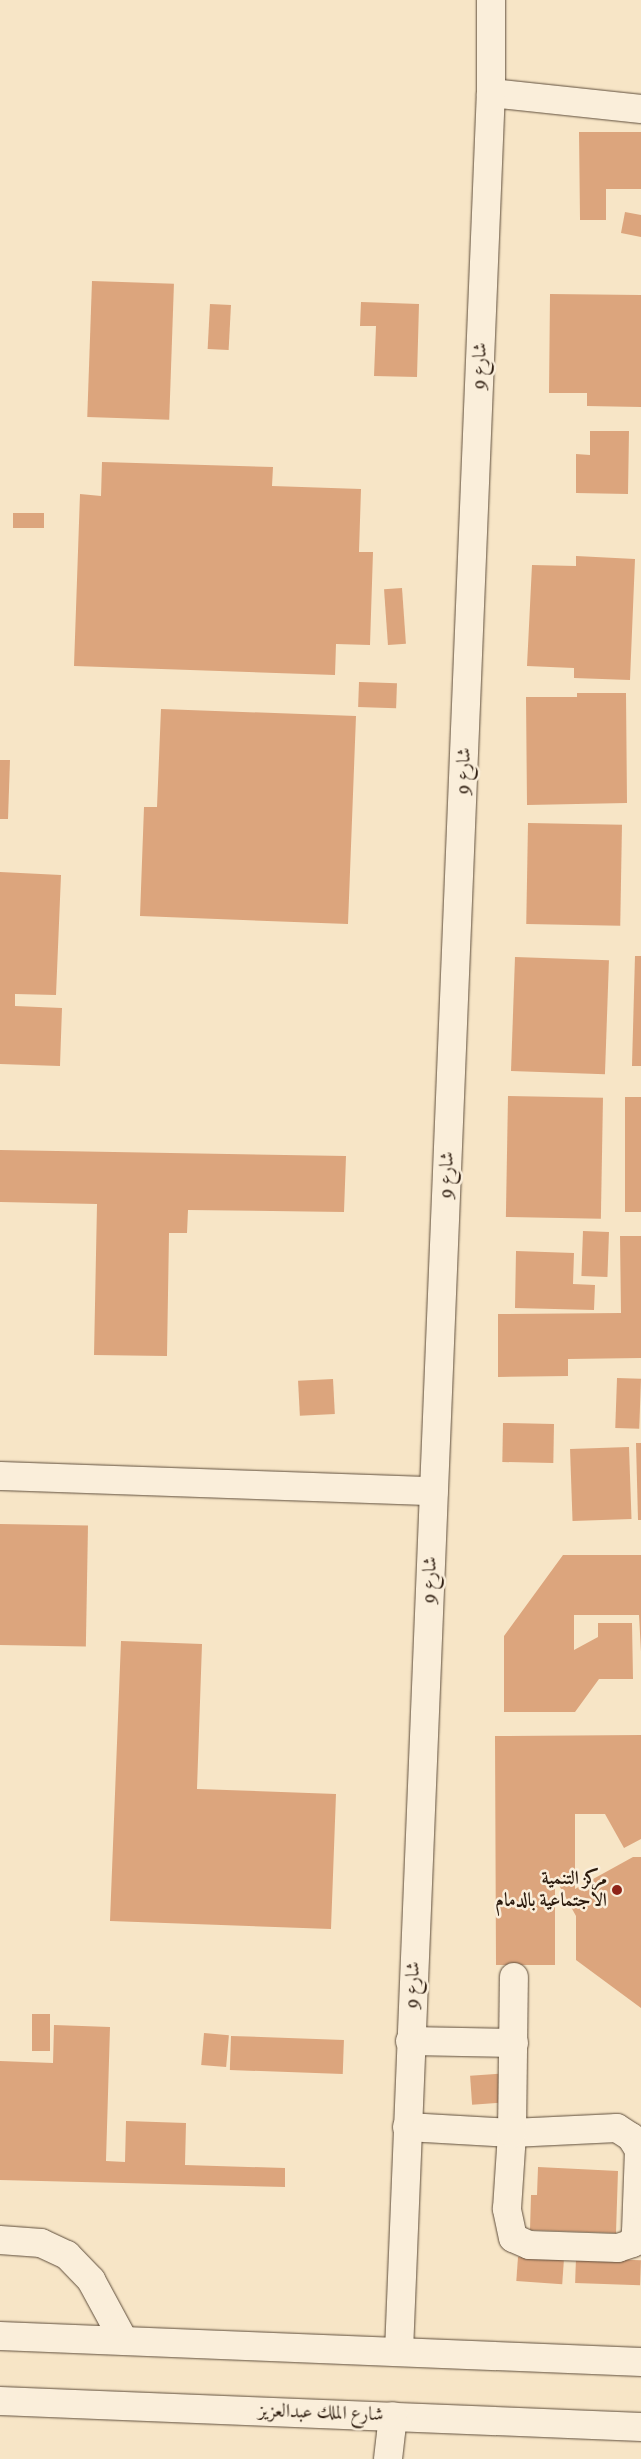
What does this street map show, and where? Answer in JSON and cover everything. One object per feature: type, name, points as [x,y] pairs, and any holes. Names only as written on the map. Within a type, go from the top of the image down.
[{"type":"street","name":"شارع 9","points":[[399,2351],[410,2041],[492,93],[492,0]]},
{"type":"street","points":[[492,93],[641,109]]},
{"type":"street","points":[[0,1476],[434,1491]]},
{"type":"street","points":[[407,2127],[512,2133],[617,2128],[631,2137],[639,2150],[636,2232],[633,2242],[618,2248],[529,2246],[512,2238],[507,2209],[512,2133],[514,1977]]},
{"type":"street","points":[[410,2041],[514,2043]]},
{"type":"street","points":[[0,2240],[41,2242],[67,2255],[90,2280],[124,2341]]},
{"type":"street","points":[[0,2336],[641,2362]]},
{"type":"street","name":"شارع الملك عبدالعزيز","points":[[0,2401],[641,2427]]},
{"type":"street","points":[[388,2459],[394,2416]]},
{"type":"building","points":[[579,132],[641,132],[641,189],[606,189],[606,220],[580,220]]},
{"type":"building","points":[[625,212],[641,215],[641,237],[621,233]]},
{"type":"building","points":[[92,281],[174,284],[169,420],[87,417]]},
{"type":"building","points":[[550,294],[641,295],[641,407],[587,406],[587,393],[549,393]]},
{"type":"building","points":[[361,302],[419,304],[417,377],[374,376],[376,326],[360,326]]},
{"type":"building","points":[[210,304],[231,305],[229,350],[208,349]]},
{"type":"building","points":[[590,431],[629,431],[628,494],[576,493],[576,454],[590,455]]},
{"type":"building","points":[[102,462],[273,467],[272,486],[361,489],[359,552],[373,552],[370,645],[336,644],[335,675],[74,666],[80,494],[101,496]]},
{"type":"building","points":[[13,513],[44,513],[44,528],[13,528]]},
{"type":"building","points":[[576,556],[635,559],[630,680],[574,678],[574,668],[527,666],[532,565],[576,566]]},
{"type":"building","points":[[402,588],[406,644],[388,645],[384,589]]},
{"type":"building","points":[[359,682],[397,683],[396,708],[358,707]]},
{"type":"building","points":[[577,693],[626,693],[627,803],[527,805],[526,697],[577,697]]},
{"type":"building","points":[[161,709],[356,716],[348,924],[140,916],[144,807],[157,807]]},
{"type":"building","points":[[0,760],[10,760],[8,819],[0,819]]},
{"type":"building","points":[[528,823],[622,825],[620,926],[526,924]]},
{"type":"building","points":[[0,872],[61,875],[56,995],[15,994],[15,1006],[62,1008],[60,1066],[0,1064]]},
{"type":"building","points":[[635,956],[641,956],[641,1066],[632,1066]]},
{"type":"building","points":[[515,957],[609,960],[605,1074],[511,1071]]},
{"type":"building","points":[[508,1096],[603,1098],[601,1219],[506,1217]]},
{"type":"building","points":[[625,1097],[641,1097],[641,1212],[625,1212]]},
{"type":"building","points":[[0,1150],[346,1156],[344,1212],[188,1210],[187,1233],[169,1233],[167,1356],[94,1355],[97,1204],[0,1202]]},
{"type":"building","points":[[583,1231],[609,1232],[607,1277],[581,1276]]},
{"type":"building","points":[[620,1236],[641,1236],[641,1358],[568,1359],[568,1376],[498,1377],[498,1314],[621,1313]]},
{"type":"building","points":[[516,1251],[574,1253],[573,1284],[595,1285],[594,1310],[515,1308]]},
{"type":"building","points":[[617,1378],[641,1379],[639,1429],[615,1428]]},
{"type":"building","points":[[333,1379],[335,1414],[300,1416],[298,1381]]},
{"type":"building","points":[[503,1423],[554,1424],[553,1463],[502,1462]]},
{"type":"building","points":[[636,1443],[641,1443],[641,1520],[638,1520]]},
{"type":"building","points":[[629,1447],[632,1519],[573,1521],[570,1449]]},
{"type":"building","points":[[0,1524],[88,1526],[86,1647],[0,1645]]},
{"type":"building","points":[[563,1555],[641,1555],[641,1652],[639,1615],[574,1615],[574,1650],[598,1637],[598,1623],[632,1623],[633,1679],[599,1679],[575,1712],[504,1712],[504,1636]]},
{"type":"building","points":[[121,1641],[202,1644],[197,1789],[336,1794],[331,1929],[110,1921]]},
{"type":"building","points":[[641,1735],[641,1839],[624,1848],[605,1814],[575,1814],[575,1889],[633,1857],[641,1857],[641,2008],[576,1960],[576,1916],[555,1878],[555,1965],[496,1965],[495,1736]]},
{"type":"building","points":[[32,2014],[50,2014],[50,2051],[32,2051]]},
{"type":"building","points":[[54,2025],[110,2027],[106,2161],[125,2162],[126,2121],[186,2123],[185,2165],[285,2168],[285,2187],[0,2180],[0,2061],[53,2063]]},
{"type":"building","points":[[204,2033],[229,2035],[226,2067],[201,2065]]},
{"type":"building","points":[[231,2036],[344,2040],[343,2074],[230,2070]]},
{"type":"building","points":[[510,2073],[512,2102],[472,2105],[470,2076]]},
{"type":"building","points":[[538,2167],[618,2171],[616,2233],[530,2230],[531,2195],[537,2195]]},
{"type":"building","points":[[518,2257],[564,2260],[562,2284],[516,2281]]},
{"type":"building","points":[[576,2258],[641,2260],[640,2285],[575,2283]]},
{"type":"place","name":"مركز التنمية الاجتماعية بالدمام","points":[[617,1890]]}]
